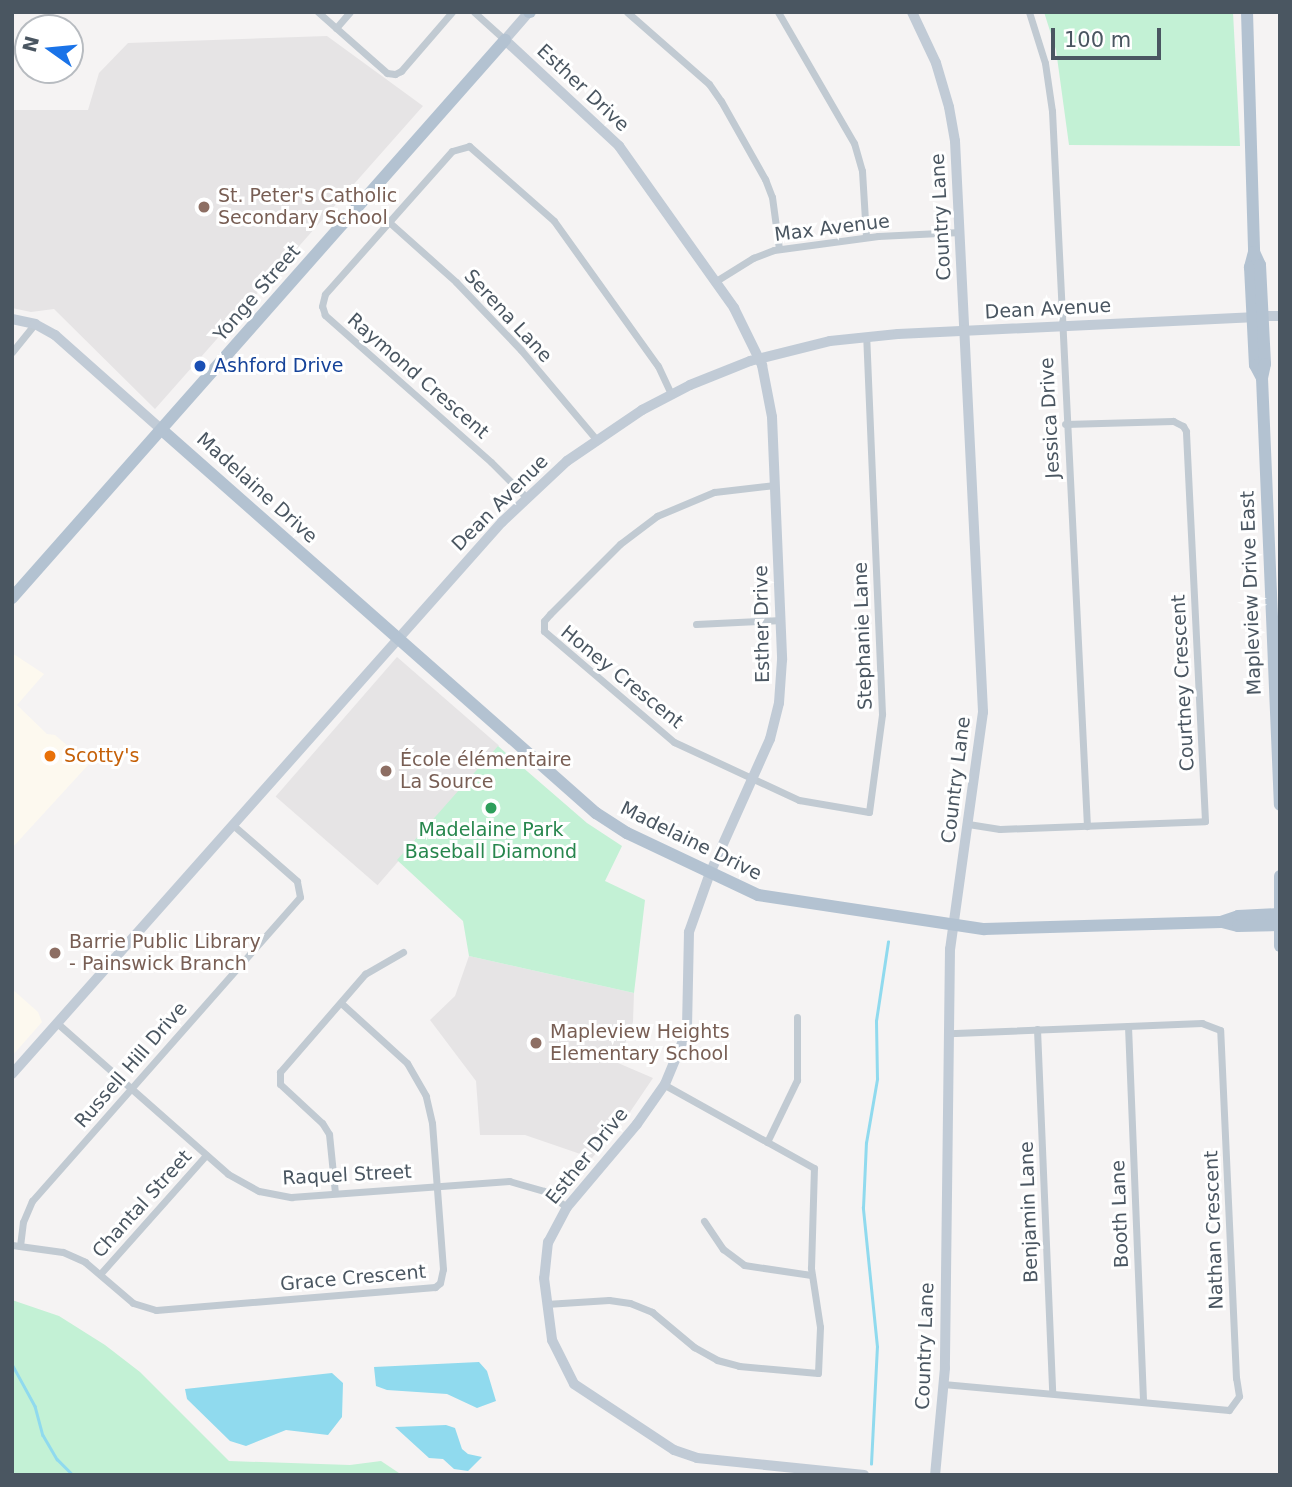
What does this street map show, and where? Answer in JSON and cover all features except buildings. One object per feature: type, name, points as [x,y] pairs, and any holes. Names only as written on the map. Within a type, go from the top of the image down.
[{"type":"main road","name":"Mapleview Drive East","points":[[1247,12],[1254,252],[1260,265],[1257,317],[1265,364],[1262,378],[1280,805]]},
{"type":"main road","name":"Yonge Street","points":[[12,598],[505,40]]},
{"type":"main road","name":"Madelaine Drive","points":[[162,430],[606,821],[710,873],[772,900],[984,929],[1221,922],[1238,916],[1279,920]]},
{"type":"main road","points":[[1280,876],[1280,946]]},
{"type":"street","points":[[318,12],[387,73],[401,71],[452,12]]},
{"type":"street","points":[[336,28],[350,12]]},
{"type":"street","points":[[474,12],[505,40]]},
{"type":"street","name":"Yonge Street","points":[[505,40],[529,12]]},
{"type":"street","points":[[626,12],[709,84],[721,101],[768,188],[779,249]]},
{"type":"street","points":[[778,12],[854,143],[862,171],[866,237]]},
{"type":"street","name":"Country Lane","points":[[912,12],[936,63],[949,107],[956,153],[983,712],[953,925],[943,1384],[934,1475]]},
{"type":"street","name":"Jessica Drive","points":[[1029,12],[1042,52],[1051,99],[1065,424],[1075,529],[1087,826]]},
{"type":"street","name":"Esther Drive","points":[[505,40],[610,136],[716,282],[741,320],[760,358],[770,402],[781,620],[782,667],[779,704],[767,746],[710,873],[689,932],[687,1031],[665,1085],[637,1124],[567,1207],[554,1229],[545,1254],[546,1304],[552,1340],[574,1384],[674,1450],[697,1458],[806,1472],[864,1475]]},
{"type":"street","name":"Raymond Crescent","points":[[526,497],[324,312],[321,302],[325,294],[452,151],[469,146],[554,221],[658,366],[671,394]]},
{"type":"street","name":"Serena Lane","points":[[389,222],[456,282],[521,350],[596,439]]},
{"type":"street","name":"Max Avenue","points":[[716,282],[753,258],[779,249],[866,237],[960,232]]},
{"type":"street","name":"Dean Avenue","points":[[12,1074],[526,497],[596,439],[671,394],[760,358],[813,345],[866,337],[1280,316]]},
{"type":"street","points":[[12,319],[35,324],[55,335],[162,430]]},
{"type":"street","points":[[12,352],[35,324]]},
{"type":"street","name":"Stephanie Lane","points":[[753,779],[802,801],[869,812],[882,709],[866,337]]},
{"type":"street","name":"Courtney Crescent","points":[[968,824],[1000,829],[1205,821],[1187,437],[1184,426],[1172,421],[1065,424]]},
{"type":"street","name":"Honey Crescent","points":[[753,779],[665,737],[548,638],[543,627],[547,617],[620,544],[657,516],[714,492],[775,485]]},
{"type":"street","points":[[696,624],[781,620]]},
{"type":"street","name":"Russell Hill Drive","points":[[16,1246],[32,1201],[300,897],[297,881],[233,825]]},
{"type":"street","points":[[335,1193],[331,1142],[326,1127],[283,1088],[279,1078],[283,1067],[365,974],[403,952]]},
{"type":"street","name":"Grace Crescent","points":[[16,1246],[63,1252],[101,1273],[133,1303],[156,1310],[430,1289],[440,1283],[442,1277],[430,1113],[419,1080],[400,1055],[341,1003]]},
{"type":"street","points":[[767,1142],[797,1080],[797,1017]]},
{"type":"street","name":"Raquel Street","points":[[57,1023],[238,1181],[270,1194],[291,1196],[517,1182],[544,1191],[567,1207]]},
{"type":"street","name":"Nathan Crescent","points":[[943,1384],[1229,1410],[1239,1396],[1220,1030],[1202,1023],[949,1033]]},
{"type":"street","name":"Booth Lane","points":[[1128,1026],[1143,1401]]},
{"type":"street","name":"Benjamin Lane","points":[[1037,1029],[1052,1393]]},
{"type":"street","points":[[546,1304],[606,1300],[630,1303],[652,1312],[694,1348],[717,1360],[738,1366],[818,1373],[820,1327],[811,1275],[814,1167],[665,1085]]},
{"type":"street","name":"Chantal Street","points":[[101,1273],[206,1155]]},
{"type":"street","points":[[704,1221],[718,1243],[744,1265],[811,1275]]},
{"type":"shaded area","name":"St. Peter's Catholic Secondary School","points":[[327,36],[423,106],[155,409],[54,309],[31,312],[12,308],[12,110],[88,110],[99,73],[128,43]]},
{"type":"shaded area","points":[[12,653],[44,674],[17,705],[47,734],[55,735],[89,764],[12,848]]},
{"type":"shaded area","name":"École élémentaire La Source","points":[[397,657],[499,746],[378,885],[276,797]]},
{"type":"shaded area","name":"Mapleview Heights Elementary School","points":[[469,956],[634,993],[633,1022],[618,1063],[653,1078],[628,1115],[592,1158],[525,1135],[480,1135],[476,1081],[430,1020],[455,996]]},
{"type":"shaded area","points":[[12,989],[38,1012],[42,1022],[12,1056]]},
{"type":"green space","points":[[1044,12],[1233,12],[1240,146],[1069,145],[1056,50]]},
{"type":"green space","points":[[498,746],[587,823],[622,846],[605,881],[645,900],[634,993],[469,956],[463,921],[397,860]]},
{"type":"green space","points":[[12,1300],[59,1316],[105,1345],[140,1372],[229,1461],[350,1465],[381,1461],[402,1475],[12,1475]]},
{"type":"water","points":[[479,1362],[487,1371],[496,1401],[477,1408],[447,1394],[387,1390],[376,1386],[374,1367]]},
{"type":"water","points":[[332,1373],[343,1383],[342,1417],[328,1435],[286,1430],[246,1446],[230,1441],[187,1399],[185,1389]]},
{"type":"water","points":[[446,1425],[455,1428],[462,1449],[468,1454],[482,1457],[468,1471],[454,1469],[443,1459],[429,1458],[395,1427]]},
{"type":"waterway","points":[[871,1464],[877,1347],[863,1208],[866,1143],[877,1079],[876,1021],[888,942]]},
{"type":"waterway","points":[[12,1364],[35,1406],[43,1435],[57,1459],[73,1475]]},
{"type":"place","name":"St. Peter's Catholic Secondary School","points":[[204,207]]},
{"type":"place","name":"Ashford Drive","points":[[200,366]]},
{"type":"place","name":"Scotty's","points":[[50,756]]},
{"type":"place","name":"École élémentaire La Source","points":[[386,771]]},
{"type":"place","name":"Madelaine Park Baseball Diamond","points":[[491,808]]},
{"type":"place","name":"Barrie Public Library - Painswick Branch","points":[[55,953]]},
{"type":"place","name":"Mapleview Heights Elementary School","points":[[536,1043]]}]
